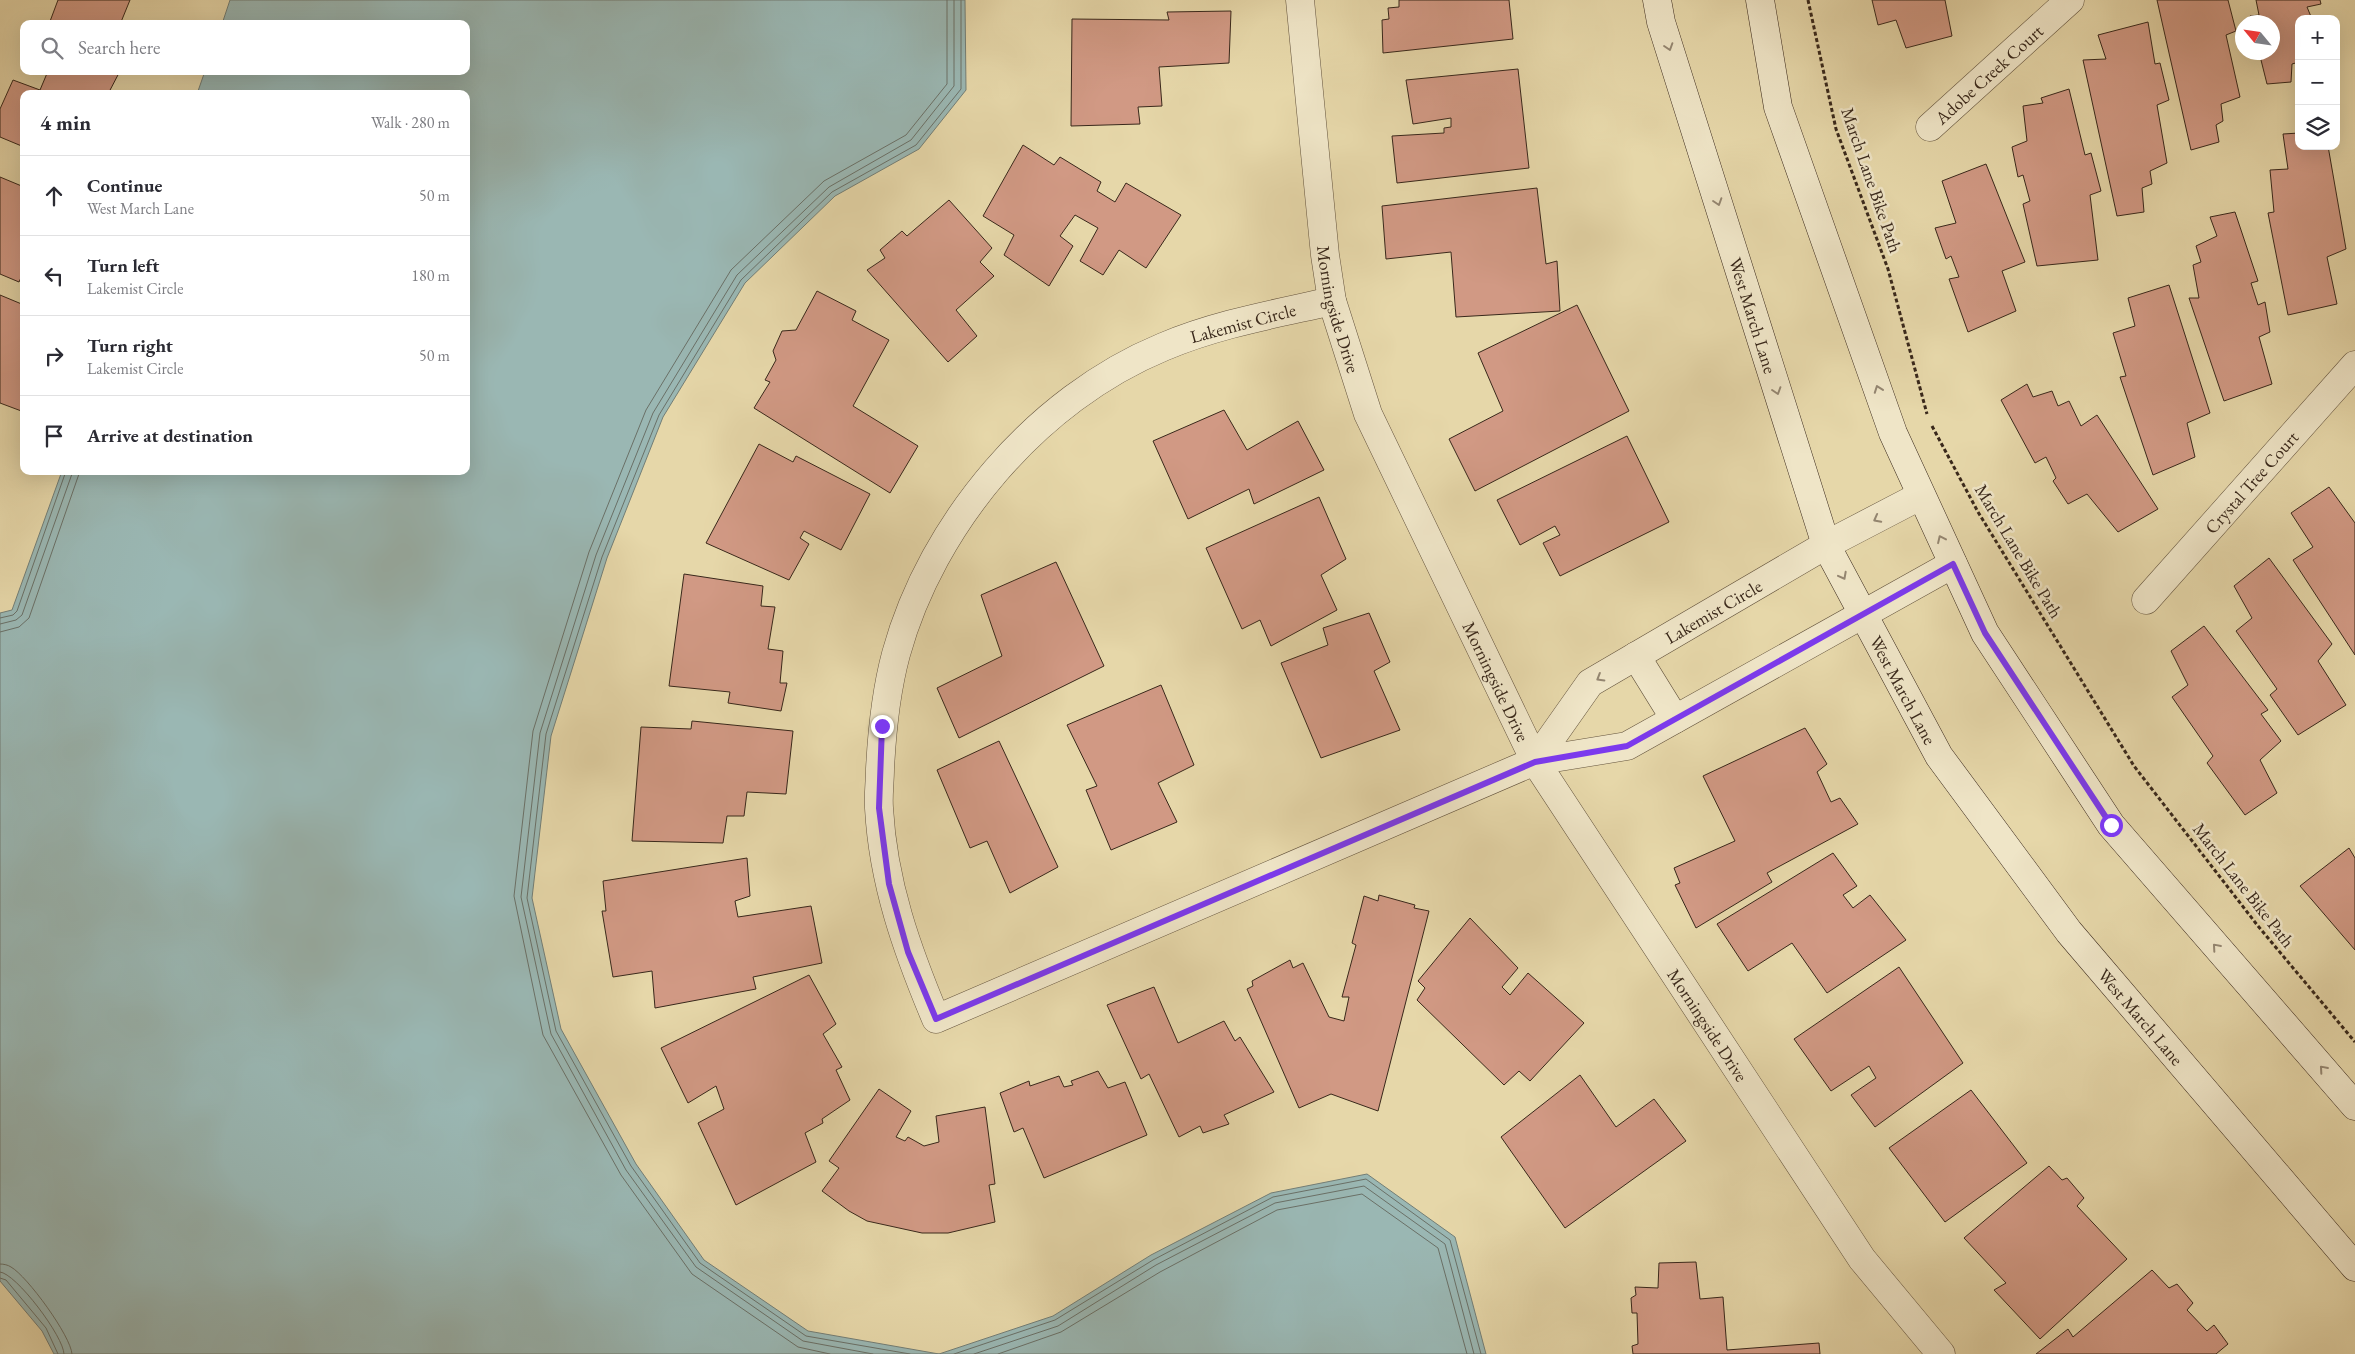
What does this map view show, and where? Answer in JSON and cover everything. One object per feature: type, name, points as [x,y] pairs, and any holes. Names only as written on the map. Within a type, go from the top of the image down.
[{"type":"street","name":"Morningside Drive","points":[[1300,0],[1325,255],[1332,301],[1368,414],[1535,762],[1862,1259],[1941,1354]]},
{"type":"street","name":"West March Lane","points":[[1657,0],[1661,22],[1826,545],[1939,756],[2069,932],[2355,1266]]},
{"type":"street","points":[[1760,0],[1778,107],[1893,433],[1920,496],[1985,633],[2111,825],[2355,1106]]},
{"type":"street","name":"Adobe Creek Court","points":[[1930,127],[2070,0]]},
{"type":"street","name":"Lakemist Circle","points":[[1332,301],[1217,326],[1161,347],[1106,376],[1050,416],[1000,465],[958,518],[922,584],[897,653],[882,726],[879,808],[889,884],[908,952],[936,1019],[1535,762],[1627,746],[1953,564]]},
{"type":"street","name":"Crystal Tree Court","points":[[2146,600],[2355,365]]},
{"type":"street","name":"Lakemist Circle","points":[[1535,762],[1590,683],[1826,545],[1920,496]]},
{"type":"street","points":[[1636,656],[1675,719]]},
{"type":"path","name":"March Lane Bike Path","points":[[1808,0],[1836,129],[1888,268],[1929,419],[1978,512],[2134,766],[2258,926],[2355,1042]]},
{"type":"water","points":[[230,0],[965,0],[966,90],[919,149],[835,196],[745,283],[663,417],[607,558],[551,736],[532,898],[561,1029],[636,1164],[704,1260],[808,1331],[939,1354],[54,1354],[42,1331],[0,1281],[0,613],[12,610],[61,475],[470,475],[470,90],[198,90],[204,75],[470,75],[470,20],[223,20]]},
{"type":"water","points":[[1367,1174],[1455,1237],[1486,1354],[939,1354],[1053,1316],[1151,1255],[1271,1193]]},
{"type":"building","points":[[58,0],[130,0],[122,20],[50,20]]},
{"type":"building","points":[[1399,0],[1509,0],[1513,39],[1383,53],[1382,20],[1389,19],[1388,8],[1399,7]]},
{"type":"building","points":[[1872,0],[1945,0],[1952,36],[1906,48],[1896,20],[1878,25]]},
{"type":"building","points":[[2157,0],[2228,0],[2235,31],[2226,35],[2240,97],[2221,104],[2223,121],[2216,125],[2219,142],[2191,150]]},
{"type":"building","points":[[2256,0],[2320,0],[2321,4],[2307,7],[2310,15],[2295,15],[2295,63],[2292,64],[2291,82],[2267,84],[2261,60],[2280,60],[2280,15],[2259,15]]},
{"type":"building","points":[[1231,11],[1229,63],[1159,67],[1162,106],[1138,107],[1140,124],[1071,126],[1072,19],[1169,20],[1167,12]]},
{"type":"building","points":[[2148,22],[2155,64],[2160,63],[2169,100],[2157,105],[2167,163],[2150,171],[2152,184],[2142,188],[2144,212],[2117,216],[2083,60],[2106,59],[2098,35]]},
{"type":"building","points":[[1518,69],[1529,168],[1397,183],[1392,136],[1444,133],[1444,128],[1451,127],[1451,118],[1413,124],[1406,80]]},
{"type":"building","points":[[46,75],[118,75],[110,90],[40,90]]},
{"type":"building","points":[[13,80],[40,90],[20,90],[20,145],[0,137],[0,109]]},
{"type":"building","points":[[2069,89],[2085,155],[2091,153],[2101,191],[2090,195],[2098,260],[2037,266],[2023,204],[2030,201],[2023,175],[2018,177],[2012,147],[2027,141],[2023,106],[2043,103],[2041,98]]},
{"type":"building","points":[[2295,133],[2295,150],[2329,150],[2346,249],[2327,257],[2337,304],[2288,315],[2268,213],[2274,212],[2270,170],[2288,169],[2283,134]]},
{"type":"building","points":[[1023,145],[1054,165],[1060,157],[1101,182],[1097,191],[1115,202],[1126,183],[1181,215],[1146,268],[1119,250],[1103,275],[1080,261],[1098,228],[1075,215],[1060,236],[1073,246],[1049,286],[1004,255],[1014,235],[983,216]]},
{"type":"building","points":[[1986,164],[2025,262],[2002,271],[2016,311],[1968,332],[1949,279],[1959,277],[1951,256],[1946,259],[1935,228],[1956,223],[1942,181]]},
{"type":"building","points":[[0,177],[20,185],[20,280],[19,282],[0,274]]},
{"type":"building","points":[[1537,188],[1546,264],[1557,261],[1560,311],[1456,317],[1451,252],[1386,259],[1382,206]]},
{"type":"building","points":[[949,200],[992,248],[980,262],[994,276],[956,310],[977,336],[948,362],[867,270],[885,258],[880,250],[902,231],[907,236]]},
{"type":"building","points":[[2235,212],[2258,281],[2251,283],[2258,305],[2265,302],[2270,332],[2259,337],[2272,384],[2224,401],[2189,298],[2199,298],[2193,265],[2201,262],[2196,246],[2217,236],[2210,217]]},
{"type":"building","points":[[2169,285],[2210,413],[2187,423],[2195,457],[2153,475],[2120,377],[2126,376],[2113,333],[2135,326],[2128,298]]},
{"type":"building","points":[[817,291],[856,311],[852,320],[889,340],[853,406],[918,446],[890,493],[754,408],[770,382],[765,380],[776,360],[773,351],[782,331],[796,330]]},
{"type":"building","points":[[0,295],[20,303],[20,410],[0,403]]},
{"type":"building","points":[[1577,305],[1629,411],[1475,491],[1449,439],[1503,411],[1478,353]]},
{"type":"building","points":[[2027,384],[2033,397],[2052,391],[2058,406],[2069,401],[2081,426],[2097,415],[2158,509],[2118,532],[2087,494],[2068,504],[2053,481],[2056,478],[2046,457],[2035,463],[2001,400]]},
{"type":"building","points":[[1224,410],[1247,450],[1298,421],[1324,470],[1254,504],[1249,489],[1188,519],[1153,441]]},
{"type":"building","points":[[1627,436],[1669,522],[1560,576],[1543,543],[1560,535],[1555,526],[1520,545],[1497,500]]},
{"type":"building","points":[[759,444],[793,462],[796,456],[870,494],[841,550],[804,531],[800,538],[809,544],[789,580],[706,543]]},
{"type":"building","points":[[2329,487],[2355,523],[2355,655],[2293,560],[2313,547],[2291,513]]},
{"type":"building","points":[[1319,497],[1346,559],[1321,575],[1337,610],[1271,646],[1260,620],[1242,629],[1206,548]]},
{"type":"building","points":[[2269,558],[2332,644],[2318,661],[2346,705],[2298,735],[2270,695],[2277,689],[2236,631],[2252,618],[2234,586]]},
{"type":"building","points":[[1056,562],[1104,666],[959,738],[937,688],[1002,656],[981,595]]},
{"type":"building","points":[[684,574],[763,586],[761,606],[775,607],[768,649],[783,651],[780,683],[787,683],[781,711],[728,703],[730,692],[669,686]]},
{"type":"building","points":[[1369,613],[1390,662],[1374,671],[1400,730],[1321,758],[1281,663],[1328,645],[1323,628]]},
{"type":"building","points":[[2204,626],[2268,710],[2261,714],[2281,741],[2260,760],[2277,793],[2245,815],[2207,763],[2213,756],[2172,697],[2188,685],[2171,651]]},
{"type":"building","points":[[1161,685],[1194,765],[1158,783],[1177,822],[1111,850],[1086,790],[1097,786],[1067,725]]},
{"type":"building","points":[[692,721],[793,731],[786,794],[747,792],[744,816],[727,816],[723,843],[632,841],[641,727],[691,729]]},
{"type":"building","points":[[1805,728],[1827,764],[1817,772],[1831,802],[1840,798],[1858,824],[1767,873],[1772,882],[1696,928],[1675,885],[1680,883],[1674,868],[1735,841],[1703,776]]},
{"type":"building","points":[[999,741],[1058,867],[1010,893],[987,841],[970,848],[937,770]]},
{"type":"building","points":[[2349,848],[2355,858],[2355,950],[2300,886]]},
{"type":"building","points":[[1833,853],[1857,886],[1843,895],[1853,908],[1870,895],[1906,940],[1827,993],[1792,943],[1748,971],[1717,924]]},
{"type":"building","points":[[747,858],[750,896],[735,901],[738,917],[811,906],[822,963],[753,977],[756,989],[655,1008],[652,971],[613,977],[602,911],[606,911],[603,881]]},
{"type":"building","points":[[1379,895],[1415,905],[1414,908],[1429,911],[1378,1111],[1331,1094],[1299,1108],[1247,989],[1253,986],[1252,981],[1290,960],[1293,968],[1303,963],[1329,1017],[1344,1021],[1349,997],[1342,997],[1356,945],[1352,943],[1364,896],[1378,901]]},
{"type":"building","points":[[1470,918],[1518,968],[1502,987],[1510,995],[1528,973],[1584,1023],[1530,1081],[1519,1071],[1504,1085],[1417,1000],[1425,988],[1418,981]]},
{"type":"building","points":[[1899,967],[1963,1063],[1875,1127],[1851,1095],[1876,1078],[1869,1066],[1831,1091],[1794,1039]]},
{"type":"building","points":[[809,975],[836,1024],[823,1034],[842,1067],[836,1070],[850,1100],[822,1119],[823,1123],[805,1133],[816,1162],[736,1205],[698,1123],[724,1109],[716,1086],[688,1103],[661,1048]]},
{"type":"building","points":[[1154,987],[1178,1043],[1224,1021],[1235,1041],[1240,1037],[1274,1092],[1224,1115],[1229,1124],[1203,1133],[1200,1126],[1179,1137],[1149,1074],[1141,1079],[1107,1005]]},
{"type":"building","points":[[1098,1071],[1108,1088],[1125,1082],[1147,1135],[1044,1178],[1023,1128],[1014,1132],[1000,1093],[1029,1081],[1030,1086],[1059,1076],[1064,1087],[1073,1085],[1071,1081]]},
{"type":"building","points":[[1580,1075],[1616,1127],[1654,1099],[1686,1141],[1565,1228],[1501,1137]]},
{"type":"building","points":[[879,1089],[911,1111],[896,1137],[905,1141],[908,1137],[924,1146],[939,1142],[936,1116],[985,1107],[995,1184],[989,1185],[995,1222],[948,1233],[922,1233],[867,1221],[849,1211],[822,1191],[839,1168],[829,1161]]},
{"type":"building","points":[[1971,1090],[2027,1163],[1945,1222],[1889,1148]]},
{"type":"building","points":[[2049,1166],[2062,1180],[2067,1178],[2084,1198],[2077,1206],[2127,1259],[2040,1339],[1994,1290],[2006,1283],[1964,1238]]},
{"type":"building","points":[[1696,1262],[1700,1299],[1723,1297],[1727,1350],[1819,1343],[1820,1354],[1633,1354],[1632,1346],[1638,1344],[1637,1313],[1632,1313],[1631,1298],[1636,1295],[1635,1287],[1658,1288],[1659,1263]]},
{"type":"building","points":[[2152,1270],[2169,1288],[2177,1284],[2193,1303],[2187,1310],[2207,1331],[2214,1325],[2228,1344],[2216,1354],[2036,1354],[2068,1329],[2073,1337]]},
{"type":"route","points":[[882,726],[879,808],[889,884],[908,952],[936,1019],[1535,762],[1627,746],[1953,564],[1985,633],[2111,825]]}]
